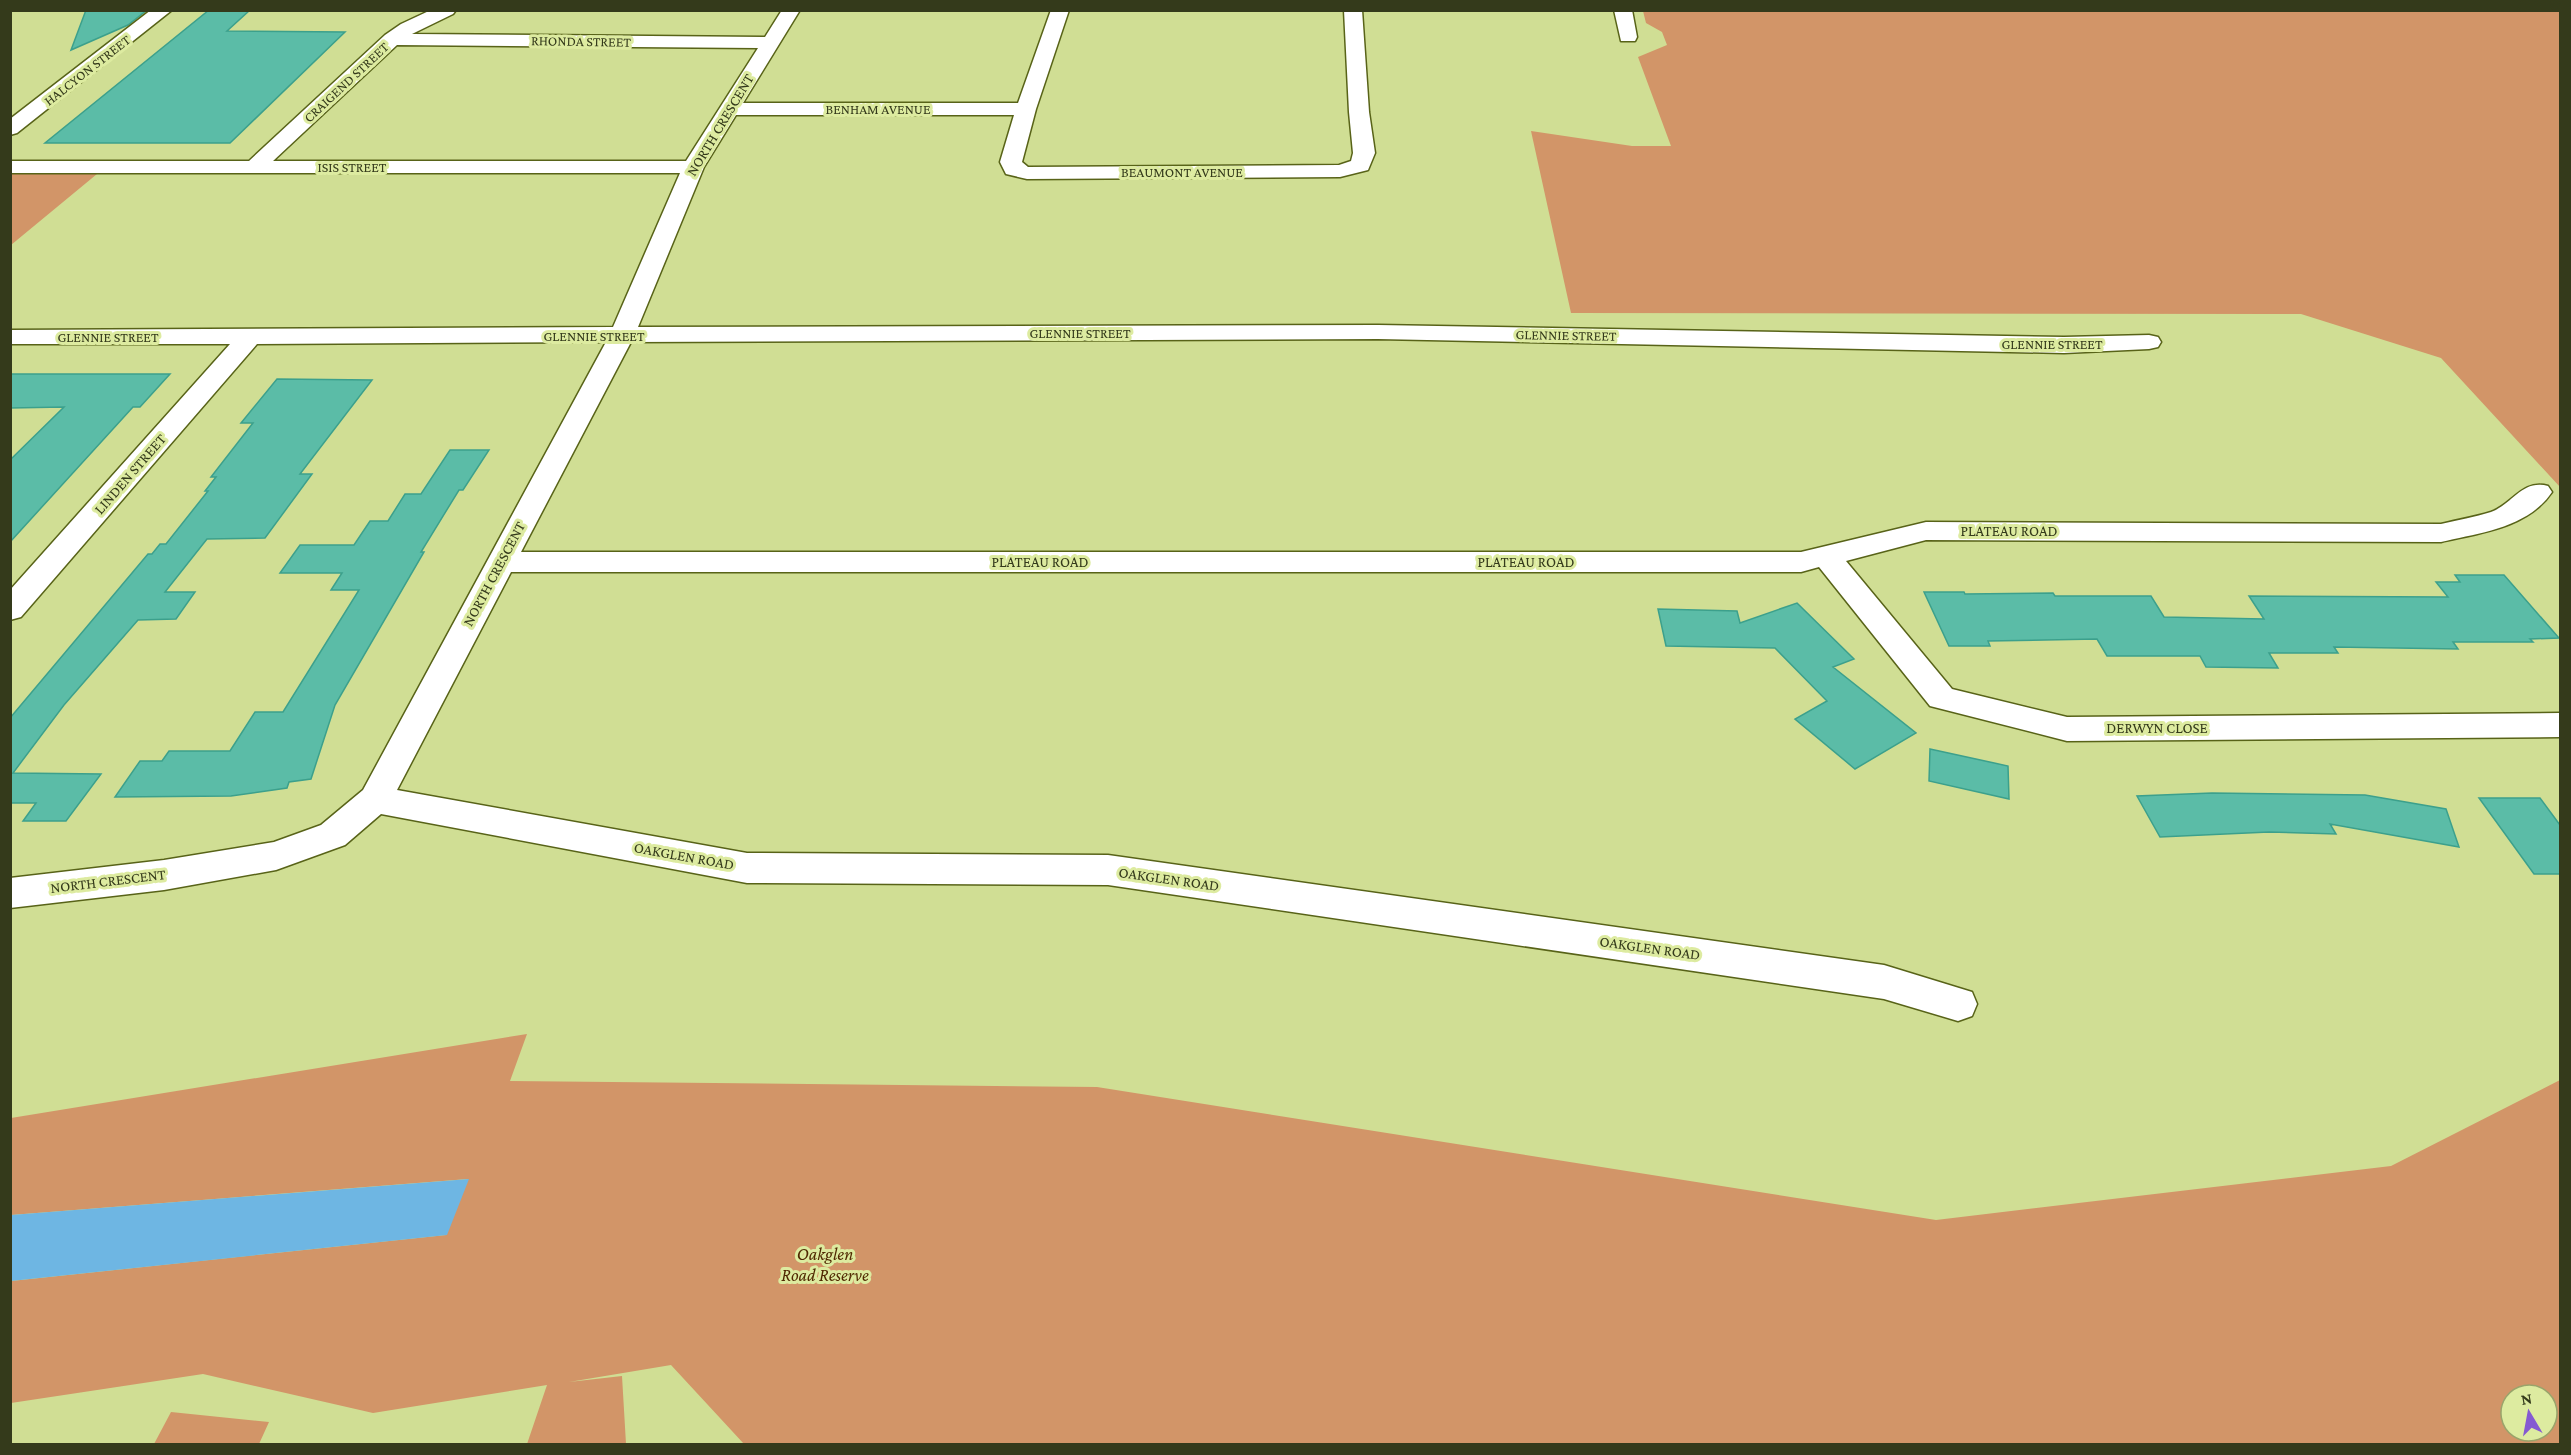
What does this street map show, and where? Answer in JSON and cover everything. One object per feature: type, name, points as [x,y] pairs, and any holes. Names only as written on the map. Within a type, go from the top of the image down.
[{"type":"street","name":"HALCYON STREET","points":[[10,129],[163,10]]},
{"type":"street","name":"CRAIGEND STREET","points":[[254,167],[392,39],[408,28],[447,10]]},
{"type":"street","name":"NORTH CRESCENT","points":[[10,893],[165,875],[276,856],[333,835],[375,799],[622,335],[693,167],[791,10]]},
{"type":"street","name":"BEAUMONT AVENUE","points":[[1060,10],[1026,109],[1011,162],[1014,169],[1027,173],[1340,171],[1360,165],[1364,153],[1359,112],[1353,10]]},
{"type":"street","points":[[1623,10],[1628,37]]},
{"type":"street","name":"RHONDA STREET","points":[[392,39],[770,43]]},
{"type":"street","name":"BENHAM AVENUE","points":[[729,109],[1026,109]]},
{"type":"street","name":"ISIS STREET","points":[[10,167],[693,167]]},
{"type":"street","name":"GLENNIE STREET","points":[[10,337],[1378,332],[2064,345],[2149,342]]},
{"type":"street","name":"LINDEN STREET","points":[[10,610],[249,337]]},
{"type":"street","name":"PLATEAU ROAD","points":[[500,562],[1801,562],[1926,531],[2441,533],[2503,518],[2538,492]]},
{"type":"street","name":"DERWYN CLOSE","points":[[1825,555],[1941,698],[2067,729],[2560,725]]},
{"type":"street","name":"OAKGLEN ROAD","points":[[375,799],[747,868],[1108,870],[1884,982],[1958,1004]]},
{"type":"green space","points":[[1643,11],[2560,11],[2560,487],[2441,358],[2301,314],[1571,313],[1531,131],[1632,146],[1671,146],[1638,57],[1667,45],[1662,32],[1646,23]]},
{"type":"green space","points":[[11,174],[97,174],[11,245]]},
{"type":"green space","name":"Oakglen Road Reserve","points":[[527,1034],[510,1081],[1097,1087],[1936,1220],[2391,1166],[2560,1080],[2560,1444],[744,1444],[671,1365],[569,1382],[622,1376],[626,1444],[527,1444],[547,1385],[373,1413],[203,1374],[11,1403],[11,1281],[446,1235],[468,1179],[11,1215],[11,1118]]},
{"type":"green space","points":[[171,1412],[269,1422],[259,1444],[154,1444]]},
{"type":"water","points":[[469,1179],[447,1235],[11,1281],[11,1215]]},
{"type":"building","points":[[86,10],[147,10],[128,25],[71,50]]},
{"type":"building","points":[[209,10],[250,10],[227,31],[345,32],[230,143],[45,143]]},
{"type":"building","points":[[10,374],[170,374],[140,407],[133,407],[10,542],[10,460],[64,407],[10,408]]},
{"type":"building","points":[[277,379],[372,380],[300,474],[312,474],[265,538],[207,539],[165,592],[195,592],[176,619],[138,620],[64,705],[13,773],[101,774],[66,821],[23,821],[36,803],[10,803],[10,718],[148,554],[152,554],[160,544],[166,544],[208,491],[205,491],[216,477],[211,477],[253,423],[241,423]]},
{"type":"building","points":[[450,450],[489,450],[463,490],[459,490],[421,552],[424,552],[335,705],[311,779],[289,782],[287,788],[231,796],[115,797],[140,761],[162,761],[169,751],[230,751],[255,712],[283,712],[359,590],[331,590],[342,573],[280,573],[300,545],[354,545],[370,521],[388,521],[405,494],[421,494]]},
{"type":"building","points":[[2455,575],[2504,575],[2559,638],[2530,639],[2533,642],[2453,642],[2458,649],[2334,647],[2338,653],[2269,653],[2278,668],[2206,667],[2200,656],[2107,656],[2097,639],[1988,641],[1990,646],[1949,646],[1924,592],[2151,596],[2164,617],[2264,619],[2249,596],[2448,597],[2436,582],[2460,582]]},
{"type":"building","points":[[1797,603],[1854,659],[1833,667],[1916,733],[1855,769],[1795,719],[1827,701],[1775,648],[1666,646],[1658,609],[1737,611],[1740,623]]},
{"type":"building","points":[[1930,749],[2008,766],[2009,799],[1929,781]]},
{"type":"building","points":[[2212,793],[2365,795],[2446,809],[2459,847],[2330,824],[2336,834],[2269,832],[2160,837],[2137,796]]},
{"type":"building","points":[[2479,798],[2540,798],[2560,825],[2560,874],[2534,874]]}]
